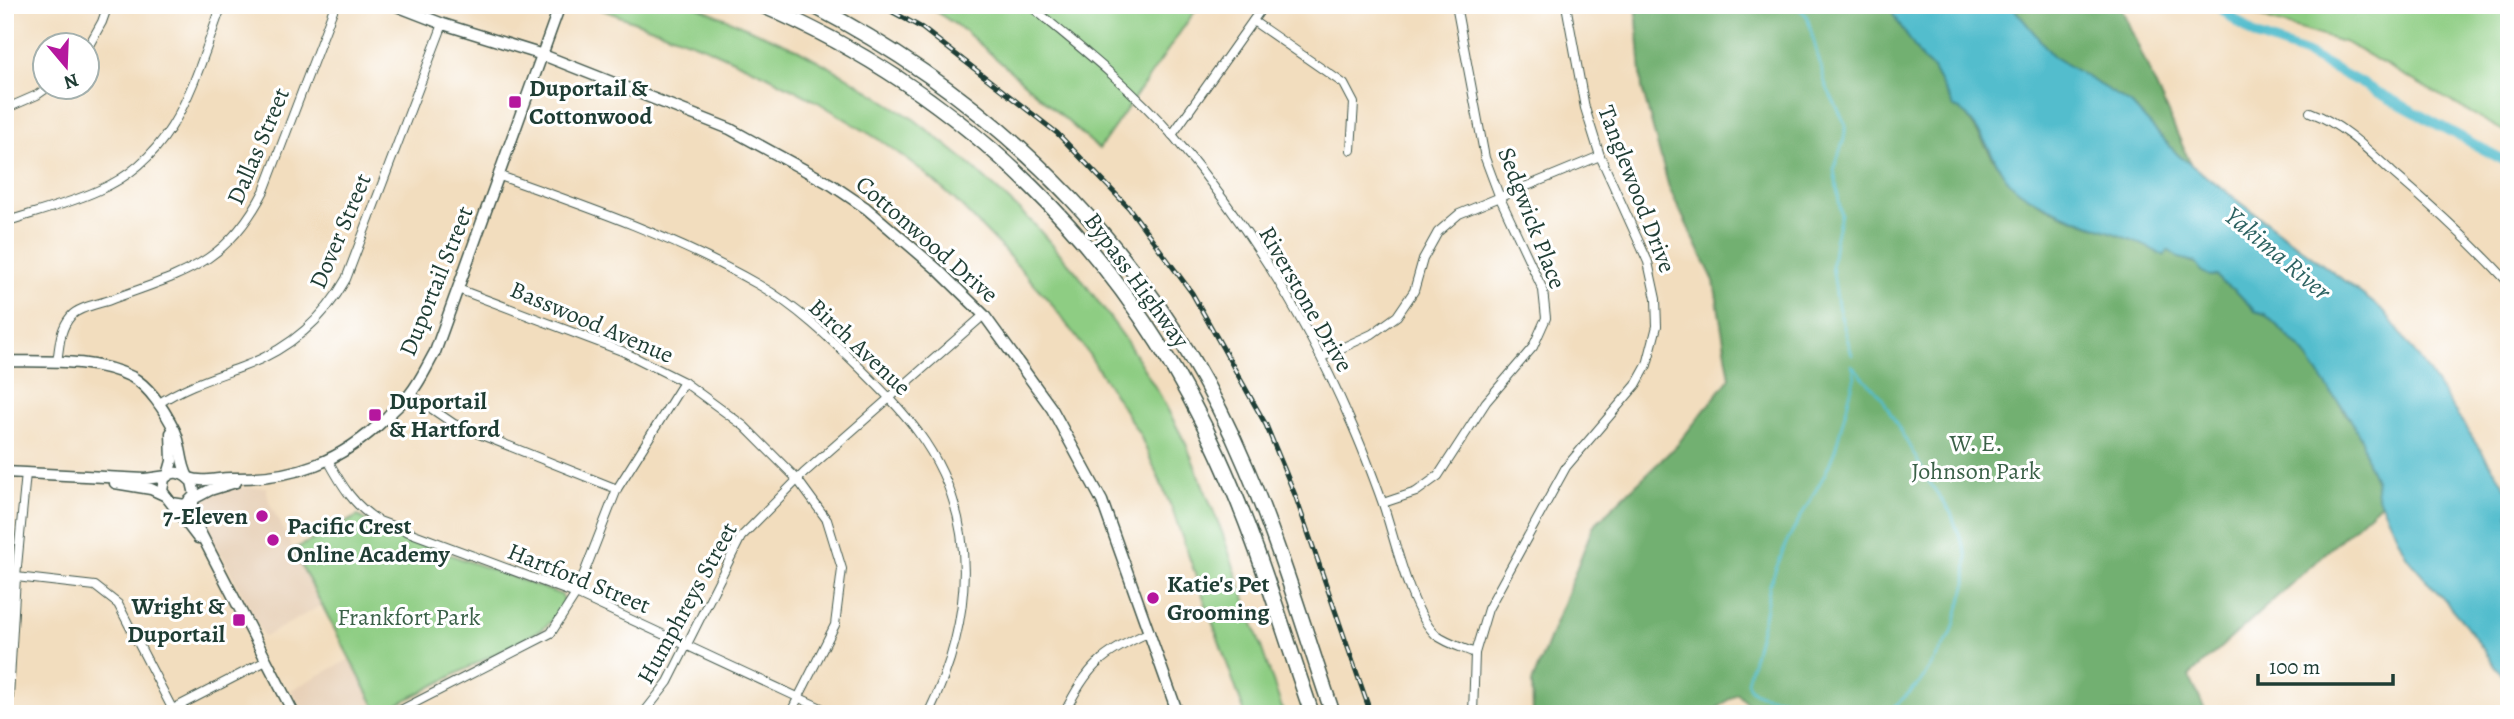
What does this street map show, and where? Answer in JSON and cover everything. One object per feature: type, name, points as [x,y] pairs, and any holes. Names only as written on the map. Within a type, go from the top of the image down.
[{"type":"highway","name":"Bypass Highway","points":[[761,5],[855,51],[935,104],[1015,171],[1058,213],[1097,258],[1158,342],[1185,387],[1219,455],[1254,545],[1312,714]]},
{"type":"highway","name":"Bypass Highway","points":[[812,5],[904,57],[953,91],[999,129],[1071,196],[1140,279],[1197,368],[1247,469],[1333,714]]},
{"type":"street","points":[[96,32],[108,5]]},
{"type":"street","points":[[5,222],[98,191],[125,176],[149,156],[168,135],[182,112],[222,5]]},
{"type":"street","name":"Dallas Street","points":[[57,362],[62,329],[73,313],[180,274],[200,264],[224,247],[250,218],[264,191],[335,5]]},
{"type":"street","name":"Cottonwood Drive","points":[[394,5],[443,24],[543,55],[730,129],[832,184],[866,208],[927,260],[984,315],[1052,410],[1102,501],[1178,714]]},
{"type":"street","name":"Duportail Street","points":[[193,499],[210,490],[249,479],[288,474],[328,460],[369,434],[410,394],[435,352],[560,5]]},
{"type":"street","name":"Riverstone Drive","points":[[1029,5],[1097,61],[1172,135],[1217,191],[1272,270],[1322,358],[1351,421],[1383,503],[1420,616],[1437,636],[1475,653]]},
{"type":"street","points":[[1172,135],[1265,5]]},
{"type":"street","name":"Sedgwick Place","points":[[1383,503],[1416,492],[1438,476],[1486,402],[1533,347],[1546,318],[1543,290],[1500,198],[1485,158],[1457,5]]},
{"type":"street","name":"Tanglewood Drive","points":[[1473,714],[1475,653],[1488,609],[1566,467],[1636,385],[1647,365],[1657,326],[1653,280],[1648,262],[1600,156],[1585,108],[1566,5]]},
{"type":"street","points":[[1253,21],[1344,84],[1354,103],[1351,150]]},
{"type":"street","name":"Dover Street","points":[[159,404],[186,387],[265,358],[283,348],[309,328],[335,298],[346,279],[443,24]]},
{"type":"street","points":[[5,110],[32,97]]},
{"type":"street","points":[[2310,111],[2355,139],[2455,226],[2509,283]]},
{"type":"street","points":[[1322,358],[1372,334],[1397,316],[1414,290],[1423,259],[1438,232],[1459,214],[1600,156]]},
{"type":"street","name":"Birch Avenue","points":[[500,176],[639,225],[761,285],[828,335],[889,397],[919,433],[954,501],[962,547],[965,589],[956,643],[942,686],[928,714]]},
{"type":"street","name":"Basswood Avenue","points":[[458,289],[610,346],[684,382],[744,426],[797,479],[827,520],[842,569],[835,625],[790,714]]},
{"type":"street","name":"Humphreys Street","points":[[643,714],[668,682],[741,537],[797,479],[984,315]]},
{"type":"street","points":[[5,361],[57,362],[108,368],[134,378],[159,404],[177,438],[188,478],[195,490],[195,521],[294,714]]},
{"type":"street","points":[[393,714],[551,633],[576,594],[617,489],[684,382]]},
{"type":"street","points":[[410,394],[454,424],[617,489]]},
{"type":"street","points":[[167,417],[172,456],[162,483],[168,499],[211,554]]},
{"type":"street","name":"Hartford Street","points":[[328,460],[348,495],[362,510],[379,521],[576,594],[835,714]]},
{"type":"street","points":[[5,472],[147,479],[180,473],[188,478]]},
{"type":"street","points":[[8,714],[16,577],[26,473]]},
{"type":"street","points":[[95,478],[151,489],[185,505],[193,499]]},
{"type":"street","name":"Duportail Street","points":[[188,478],[205,481],[249,479]]},
{"type":"street","points":[[16,577],[95,586],[118,604],[174,711]]},
{"type":"street","points":[[1064,714],[1079,683],[1099,661],[1124,644],[1150,632]]},
{"type":"street","points":[[163,714],[174,711],[266,661]]},
{"type":"shaded area","points":[[266,487],[269,502],[322,605],[264,637],[221,553],[199,524],[196,509],[202,498],[232,488]]},
{"type":"shaded area","points":[[350,659],[379,714],[303,714],[291,690]]},
{"type":"green space","points":[[589,5],[694,5],[797,49],[846,76],[915,120],[965,160],[1033,223],[1077,273],[1124,337],[1186,444],[1222,532],[1284,714],[1245,714],[1172,509],[1140,435],[1088,353],[1050,302],[955,200],[886,144],[816,101],[702,46]]},
{"type":"green space","points":[[926,5],[1199,5],[1099,149],[965,31]]},
{"type":"green space","name":"W. E. Johnson Park","points":[[1636,5],[1887,5],[1923,60],[1933,69],[1954,107],[1960,108],[1968,118],[2004,174],[2020,191],[2070,218],[2142,244],[2159,253],[2171,251],[2217,276],[2255,311],[2265,314],[2301,349],[2362,440],[2381,503],[2189,676],[2207,714],[1758,714],[1737,693],[1710,714],[1533,714],[1532,683],[1593,526],[1676,446],[1730,378],[1714,281],[1669,188],[1642,88]]},
{"type":"green space","points":[[2011,5],[2120,5],[2191,165],[2178,155],[2131,104],[2054,57]]},
{"type":"green space","points":[[2235,5],[2509,5],[2509,134],[2346,43],[2269,20]]},
{"type":"green space","name":"Frankfort Park","points":[[358,516],[385,531],[562,595],[565,603],[559,614],[543,629],[379,714],[293,550]]},
{"type":"water","name":"Yakima River","points":[[1887,5],[2011,5],[2054,57],[2131,104],[2178,155],[2384,311],[2426,368],[2509,492],[2509,685],[2465,624],[2407,557],[2377,495],[2362,440],[2346,411],[2301,349],[2265,314],[2255,311],[2235,290],[2221,282],[2217,276],[2201,271],[2194,262],[2179,258],[2168,250],[2164,256],[2129,239],[2055,211],[2021,192],[2005,176],[1974,125],[1960,109],[1954,108],[1933,69],[1923,60]]},
{"type":"waterway","points":[[1795,5],[1807,16],[1826,86],[1846,125],[1834,169],[1841,214],[1832,265],[1838,306],[1852,355]]},
{"type":"waterway","points":[[2216,5],[2256,36],[2305,53],[2509,163]]},
{"type":"waterway","points":[[1828,714],[1808,703],[1759,694],[1751,689],[1747,681],[1770,584],[1787,541],[1825,474],[1835,450],[1855,376],[1852,365]]},
{"type":"waterway","points":[[1854,367],[1882,398],[1930,483],[1951,513],[1967,555],[1966,587],[1951,635],[1919,684],[1886,714]]},
{"type":"railway","points":[[880,5],[922,28],[1057,133],[1129,208],[1192,293],[1266,425],[1295,495],[1371,714]]},
{"type":"place","name":"Duportail & Cottonwood","points":[[515,102]]},
{"type":"place","name":"Duportail & Hartford","points":[[375,415]]},
{"type":"place","name":"7-Eleven","points":[[262,516]]},
{"type":"place","name":"Pacific Crest Online Academy","points":[[273,540]]},
{"type":"place","name":"Katie's Pet Grooming","points":[[1153,598]]},
{"type":"place","name":"Wright & Duportail","points":[[239,620]]}]
